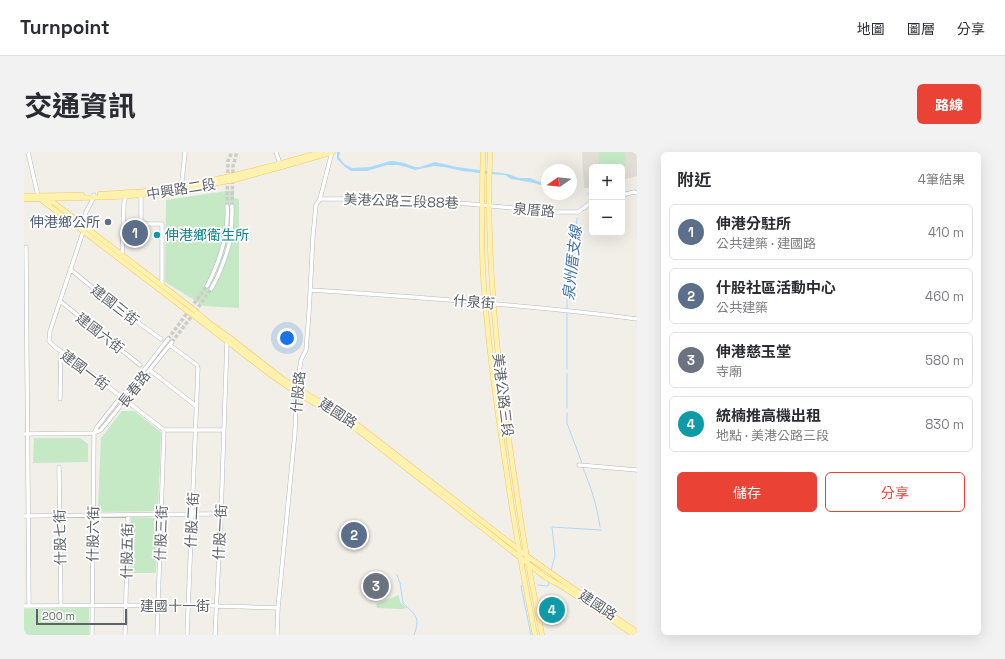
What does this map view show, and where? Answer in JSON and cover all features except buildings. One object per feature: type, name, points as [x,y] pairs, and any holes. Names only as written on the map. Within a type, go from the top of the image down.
[{"type":"main road","name":"中興路二段","points":[[280,166],[321,152]]},
{"type":"main road","name":"中興路二段","points":[[24,199],[141,193],[183,187],[280,166],[332,152]]},
{"type":"main road","name":"美港公路三段","points":[[483,152],[482,244],[485,303],[491,363],[518,550],[535,635]]},
{"type":"main road","name":"美港公路三段","points":[[490,152],[489,229],[496,334],[504,406],[528,563],[542,635]]},
{"type":"main road","name":"中興路二段","points":[[24,196],[41,198],[94,196]]},
{"type":"main road","name":"建國路","points":[[41,198],[54,203],[271,375],[355,423],[545,577],[563,587],[634,635]]},
{"type":"main road","name":"建國路","points":[[84,228],[193,309],[297,390]]},
{"type":"main road","name":"建國路","points":[[424,480],[518,550],[637,632]]},
{"type":"street","points":[[28,152],[41,198]]},
{"type":"street","points":[[183,187],[182,181],[185,152]]},
{"type":"street","points":[[276,152],[280,166]]},
{"type":"street","name":"什股路","points":[[277,635],[278,608],[295,432],[297,390],[301,360],[306,350],[316,206],[320,199],[332,152]]},
{"type":"street","points":[[625,194],[634,192],[637,193]]},
{"type":"street","points":[[141,193],[141,224]]},
{"type":"street","points":[[122,256],[124,203],[126,194]]},
{"type":"street","name":"建國一街","points":[[94,196],[86,211],[84,228],[50,331],[49,341],[164,430]]},
{"type":"street","name":"美港公路三段88巷","points":[[320,199],[437,200],[489,205]]},
{"type":"street","name":"泉厝路","points":[[489,205],[557,212],[578,212],[589,204]]},
{"type":"street","points":[[207,286],[220,259],[226,236],[227,206]]},
{"type":"street","points":[[211,289],[217,279],[229,244],[232,206]]},
{"type":"street","points":[[123,224],[162,224],[162,286]]},
{"type":"street","points":[[26,247],[26,434],[30,606]]},
{"type":"street","name":"建國三街","points":[[70,269],[114,305],[161,339]]},
{"type":"street","name":"什泉街","points":[[310,290],[454,300],[566,310],[637,319]]},
{"type":"street","name":"建國六街","points":[[60,301],[140,365]]},
{"type":"street","name":"長春路","points":[[94,433],[97,426],[168,339]]},
{"type":"street","points":[[164,430],[224,430],[227,341]]},
{"type":"street","name":"長春路","points":[[94,433],[101,430],[172,344],[197,365],[196,406]]},
{"type":"street","points":[[60,399],[61,351]]},
{"type":"street","points":[[151,371],[196,406]]},
{"type":"street","name":"什股二街","points":[[187,635],[196,406]]},
{"type":"street","name":"什股三街","points":[[157,635],[164,430]]},
{"type":"street","name":"什股一街","points":[[215,635],[224,430]]},
{"type":"street","points":[[26,434],[94,433]]},
{"type":"street","name":"什股六街","points":[[92,635],[94,433]]},
{"type":"street","points":[[579,465],[637,470]]},
{"type":"street","name":"什股七街","points":[[59,468],[61,606]]},
{"type":"street","points":[[24,516],[221,514]]},
{"type":"street","name":"什股五街","points":[[126,635],[128,515]]},
{"type":"street","name":"建國十一街","points":[[24,606],[188,605],[278,608]]},
{"type":"shaded area","points":[[582,152],[637,152],[637,176],[625,179],[625,164],[589,164],[589,188],[584,188]]},
{"type":"green space","points":[[599,152],[625,152],[625,164],[599,164]]},
{"type":"green space","points":[[234,190],[234,198],[239,199],[239,308],[204,306],[165,282],[166,200]]},
{"type":"green space","points":[[122,411],[134,411],[161,432],[158,511],[102,512],[98,508],[101,438]]},
{"type":"green space","points":[[34,438],[80,438],[88,444],[88,462],[33,463]]},
{"type":"green space","points":[[131,517],[158,518],[156,573],[129,573]]},
{"type":"green space","points":[[399,595],[400,602],[407,608],[377,608],[376,604]]},
{"type":"green space","points":[[89,608],[89,635],[24,635],[24,609]]},
{"type":"water","points":[[337,152],[340,152],[339,157],[344,164],[352,168],[370,167],[390,161],[404,163],[415,167],[420,167],[435,162],[457,167],[508,174],[519,178],[530,178],[541,183],[541,185],[511,179],[505,175],[477,173],[434,166],[415,170],[397,165],[387,165],[367,171],[351,171],[337,159]]},
{"type":"waterway","name":"泉州厝支線","points":[[567,308],[567,287],[574,253],[577,218]]},
{"type":"waterway","name":"泉州厝支線","points":[[567,313],[567,369]]},
{"type":"waterway","name":"泉州厝支線","points":[[567,374],[567,408]]},
{"type":"waterway","name":"泉州厝支線","points":[[567,413],[567,423],[582,463]]},
{"type":"waterway","name":"泉州厝支線","points":[[583,468],[589,482],[600,527]]},
{"type":"waterway","name":"泉州厝支線","points":[[551,571],[555,555],[552,527],[601,530]]},
{"type":"waterway","points":[[397,575],[400,583],[403,603],[416,616],[417,624],[414,635]]},
{"type":"waterway","name":"泉州厝支線","points":[[538,585],[548,586],[549,582]]},
{"type":"waterway","name":"泉州厝支線","points":[[523,586],[521,586],[531,635]]},
{"type":"tunnel","points":[[227,206],[228,161],[232,152]]},
{"type":"tunnel","points":[[232,206],[233,166],[237,152]]},
{"type":"tunnel","points":[[168,339],[207,286]]},
{"type":"tunnel","points":[[172,342],[211,289]]},
{"type":"place","name":"伸港鄉公所","points":[[108,222]]},
{"type":"place","name":"伸港分駐所","points":[[135,233]]},
{"type":"place","name":"伸港鄉衛生所","points":[[157,235]]},
{"type":"place","name":"什股社區活動中心","points":[[354,535]]},
{"type":"place","name":"伸港慈玉堂","points":[[376,586]]},
{"type":"place","name":"統楠推高機出租","points":[[552,610]]}]
